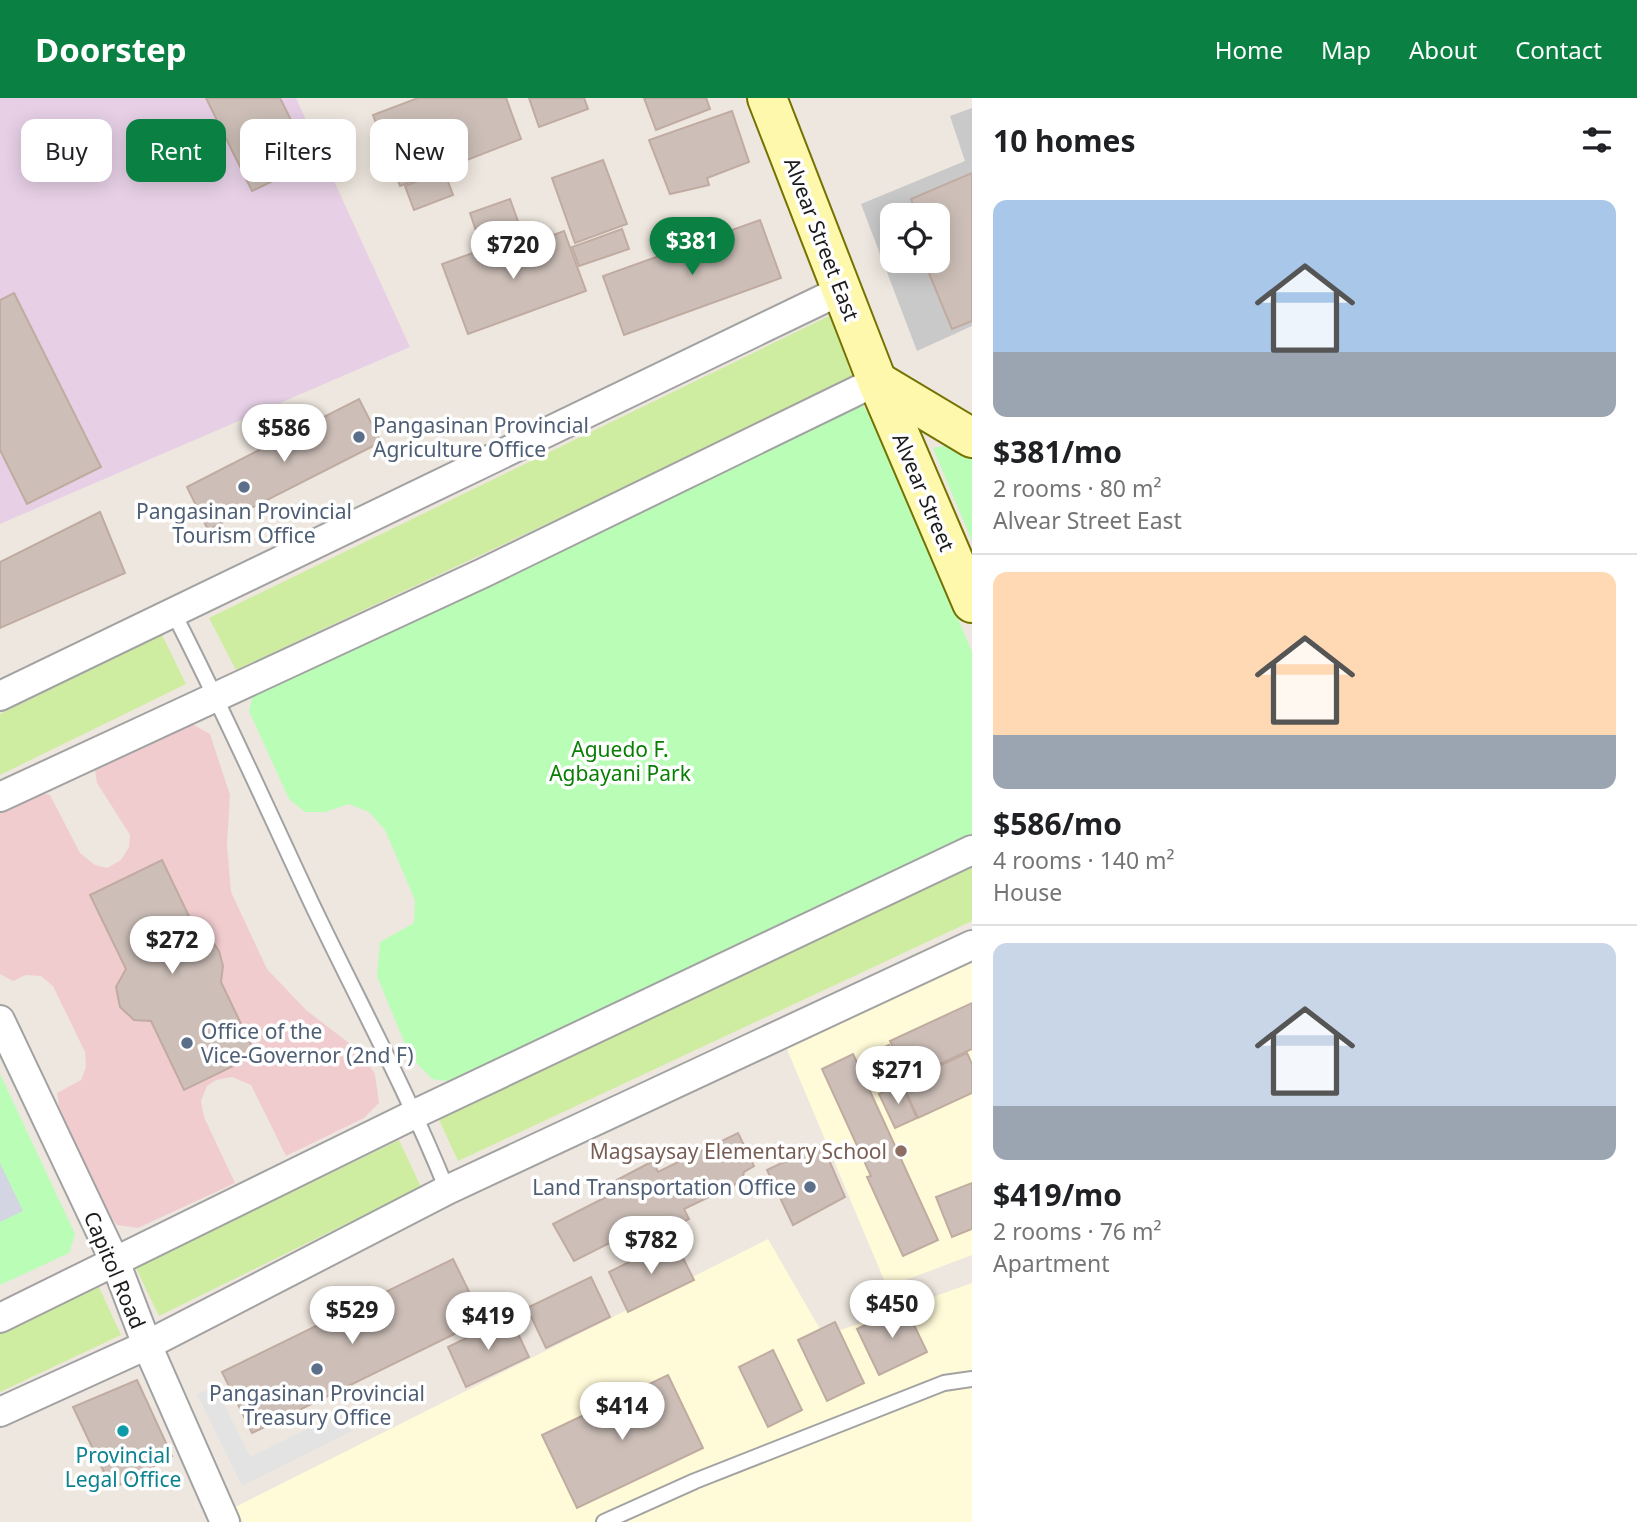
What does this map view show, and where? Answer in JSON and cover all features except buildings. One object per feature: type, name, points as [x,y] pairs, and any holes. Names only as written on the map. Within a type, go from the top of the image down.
[{"type":"street","name":"Alvear Street East","points":[[767,98],[877,381]]},
{"type":"street","points":[[0,696],[842,289]]},
{"type":"street","points":[[0,797],[483,573],[877,381],[972,438]]},
{"type":"street","name":"Alvear Street","points":[[877,381],[972,603]]},
{"type":"street","points":[[0,1318],[116,1264],[416,1113],[972,850]]},
{"type":"street","points":[[0,1412],[147,1345],[447,1190],[972,945]]},
{"type":"street","name":"Capitol Road","points":[[0,1020],[116,1264],[147,1345],[225,1522]]},
{"type":"lane","points":[[173,612],[216,695],[311,902],[416,1113],[447,1190]]},
{"type":"lane","points":[[604,1522],[695,1481],[944,1382],[972,1379]]},
{"type":"shaded area","points":[[0,98],[296,98],[306,119],[240,119],[240,182],[334,182],[410,347],[0,524]]},
{"type":"shaded area","points":[[972,108],[972,326],[917,351],[887,273],[950,273],[950,203],[880,203],[880,254],[861,204],[965,161],[950,116]]},
{"type":"shaded area","points":[[185,720],[210,734],[230,795],[227,844],[231,892],[267,969],[306,1010],[358,1050],[375,1074],[379,1103],[364,1118],[286,1156],[251,1085],[232,1077],[216,1080],[207,1086],[201,1101],[204,1117],[235,1183],[138,1228],[117,1225],[106,1210],[59,1107],[57,1093],[81,1080],[86,1067],[85,1052],[53,986],[41,976],[26,975],[13,981],[0,974],[0,807],[36,791],[50,795],[80,853],[95,865],[107,868],[121,860],[129,847],[130,835],[97,783],[95,770],[102,761]]},
{"type":"shaded area","name":"Magsaysay Elementary School","points":[[972,956],[972,1255],[887,1287],[786,1047]]},
{"type":"shaded area","points":[[0,1163],[23,1211],[0,1222]]},
{"type":"shaded area","points":[[768,1239],[824,1336],[972,1283],[972,1522],[243,1522],[235,1507]]},
{"type":"shaded area","points":[[215,1386],[250,1457],[342,1412],[352,1431],[242,1486],[197,1394]]},
{"type":"green space","points":[[831,315],[859,377],[236,670],[209,618]]},
{"type":"green space","name":"Aguedo F. Agbayani Park","points":[[861,403],[876,424],[972,652],[972,834],[454,1082],[432,1079],[410,1056],[377,976],[380,942],[414,923],[415,900],[385,830],[369,812],[349,804],[325,812],[305,812],[289,799],[249,711],[253,694]]},
{"type":"green space","points":[[954,444],[972,458],[972,541],[933,448]]},
{"type":"green space","points":[[162,635],[186,684],[0,775],[0,714]]},
{"type":"green space","points":[[972,863],[972,921],[458,1161],[436,1113]]},
{"type":"green space","points":[[0,1074],[75,1234],[69,1253],[0,1285]]},
{"type":"green space","points":[[399,1140],[421,1187],[159,1316],[136,1268]]},
{"type":"green space","points":[[98,1285],[121,1335],[0,1392],[0,1331]]},
{"type":"place","name":"Pangasinan Provincial Agriculture Office","points":[[359,437]]},
{"type":"place","name":"Pangasinan Provincial Tourism Office","points":[[244,487]]},
{"type":"place","name":"Office of the Vice-Governor (2nd F)","points":[[187,1043]]},
{"type":"place","name":"Magsaysay Elementary School","points":[[901,1151]]},
{"type":"place","name":"Land Transportation Office","points":[[810,1187]]},
{"type":"place","name":"Pangasinan Provincial Treasury Office","points":[[317,1369]]},
{"type":"place","name":"Provincial Legal Office","points":[[123,1431]]}]
